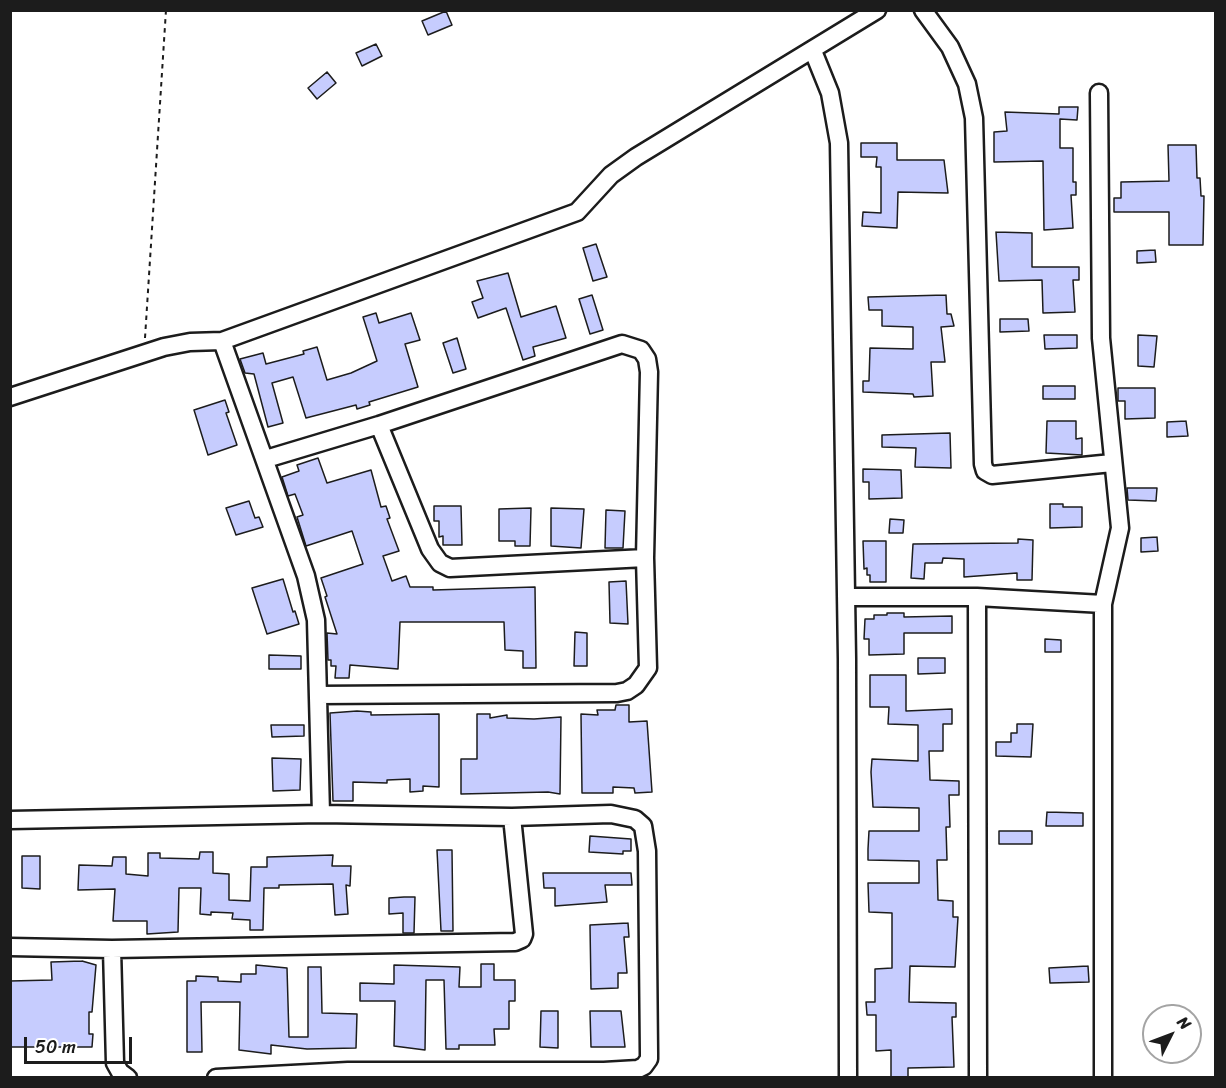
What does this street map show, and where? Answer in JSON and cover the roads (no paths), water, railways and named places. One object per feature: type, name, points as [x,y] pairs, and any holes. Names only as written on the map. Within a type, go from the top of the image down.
[{"type":"street","points":[[10,397],[144,353],[190,342],[222,341],[577,212],[591,200],[611,175],[636,157],[877,10]]},
{"type":"street","points":[[922,10],[950,47],[967,84],[974,118],[983,464],[986,471],[992,475],[1112,463]]},
{"type":"street","points":[[813,51],[830,93],[839,143],[846,597],[848,1077]]},
{"type":"street","points":[[1099,93],[1101,338],[1120,528],[1103,604],[1103,1077]]},
{"type":"street","points":[[222,341],[266,459],[309,587],[316,620],[321,814]]},
{"type":"street","points":[[266,459],[379,425],[622,344],[641,350],[647,359],[649,372],[645,558],[648,668],[643,678],[627,691],[318,694]]},
{"type":"street","points":[[379,425],[430,549],[440,563],[450,568],[645,558]]},
{"type":"street","points":[[846,597],[977,597],[1103,604]]},
{"type":"street","points":[[977,597],[978,1077]]},
{"type":"street","points":[[10,820],[321,814],[512,817],[610,814],[635,819],[643,826],[647,852],[649,1053],[647,1063],[638,1069],[216,1077]]},
{"type":"street","points":[[10,947],[112,949],[515,942],[522,939],[524,934],[512,817]]},
{"type":"street","points":[[112,949],[115,1063],[120,1072],[128,1077]]}]
